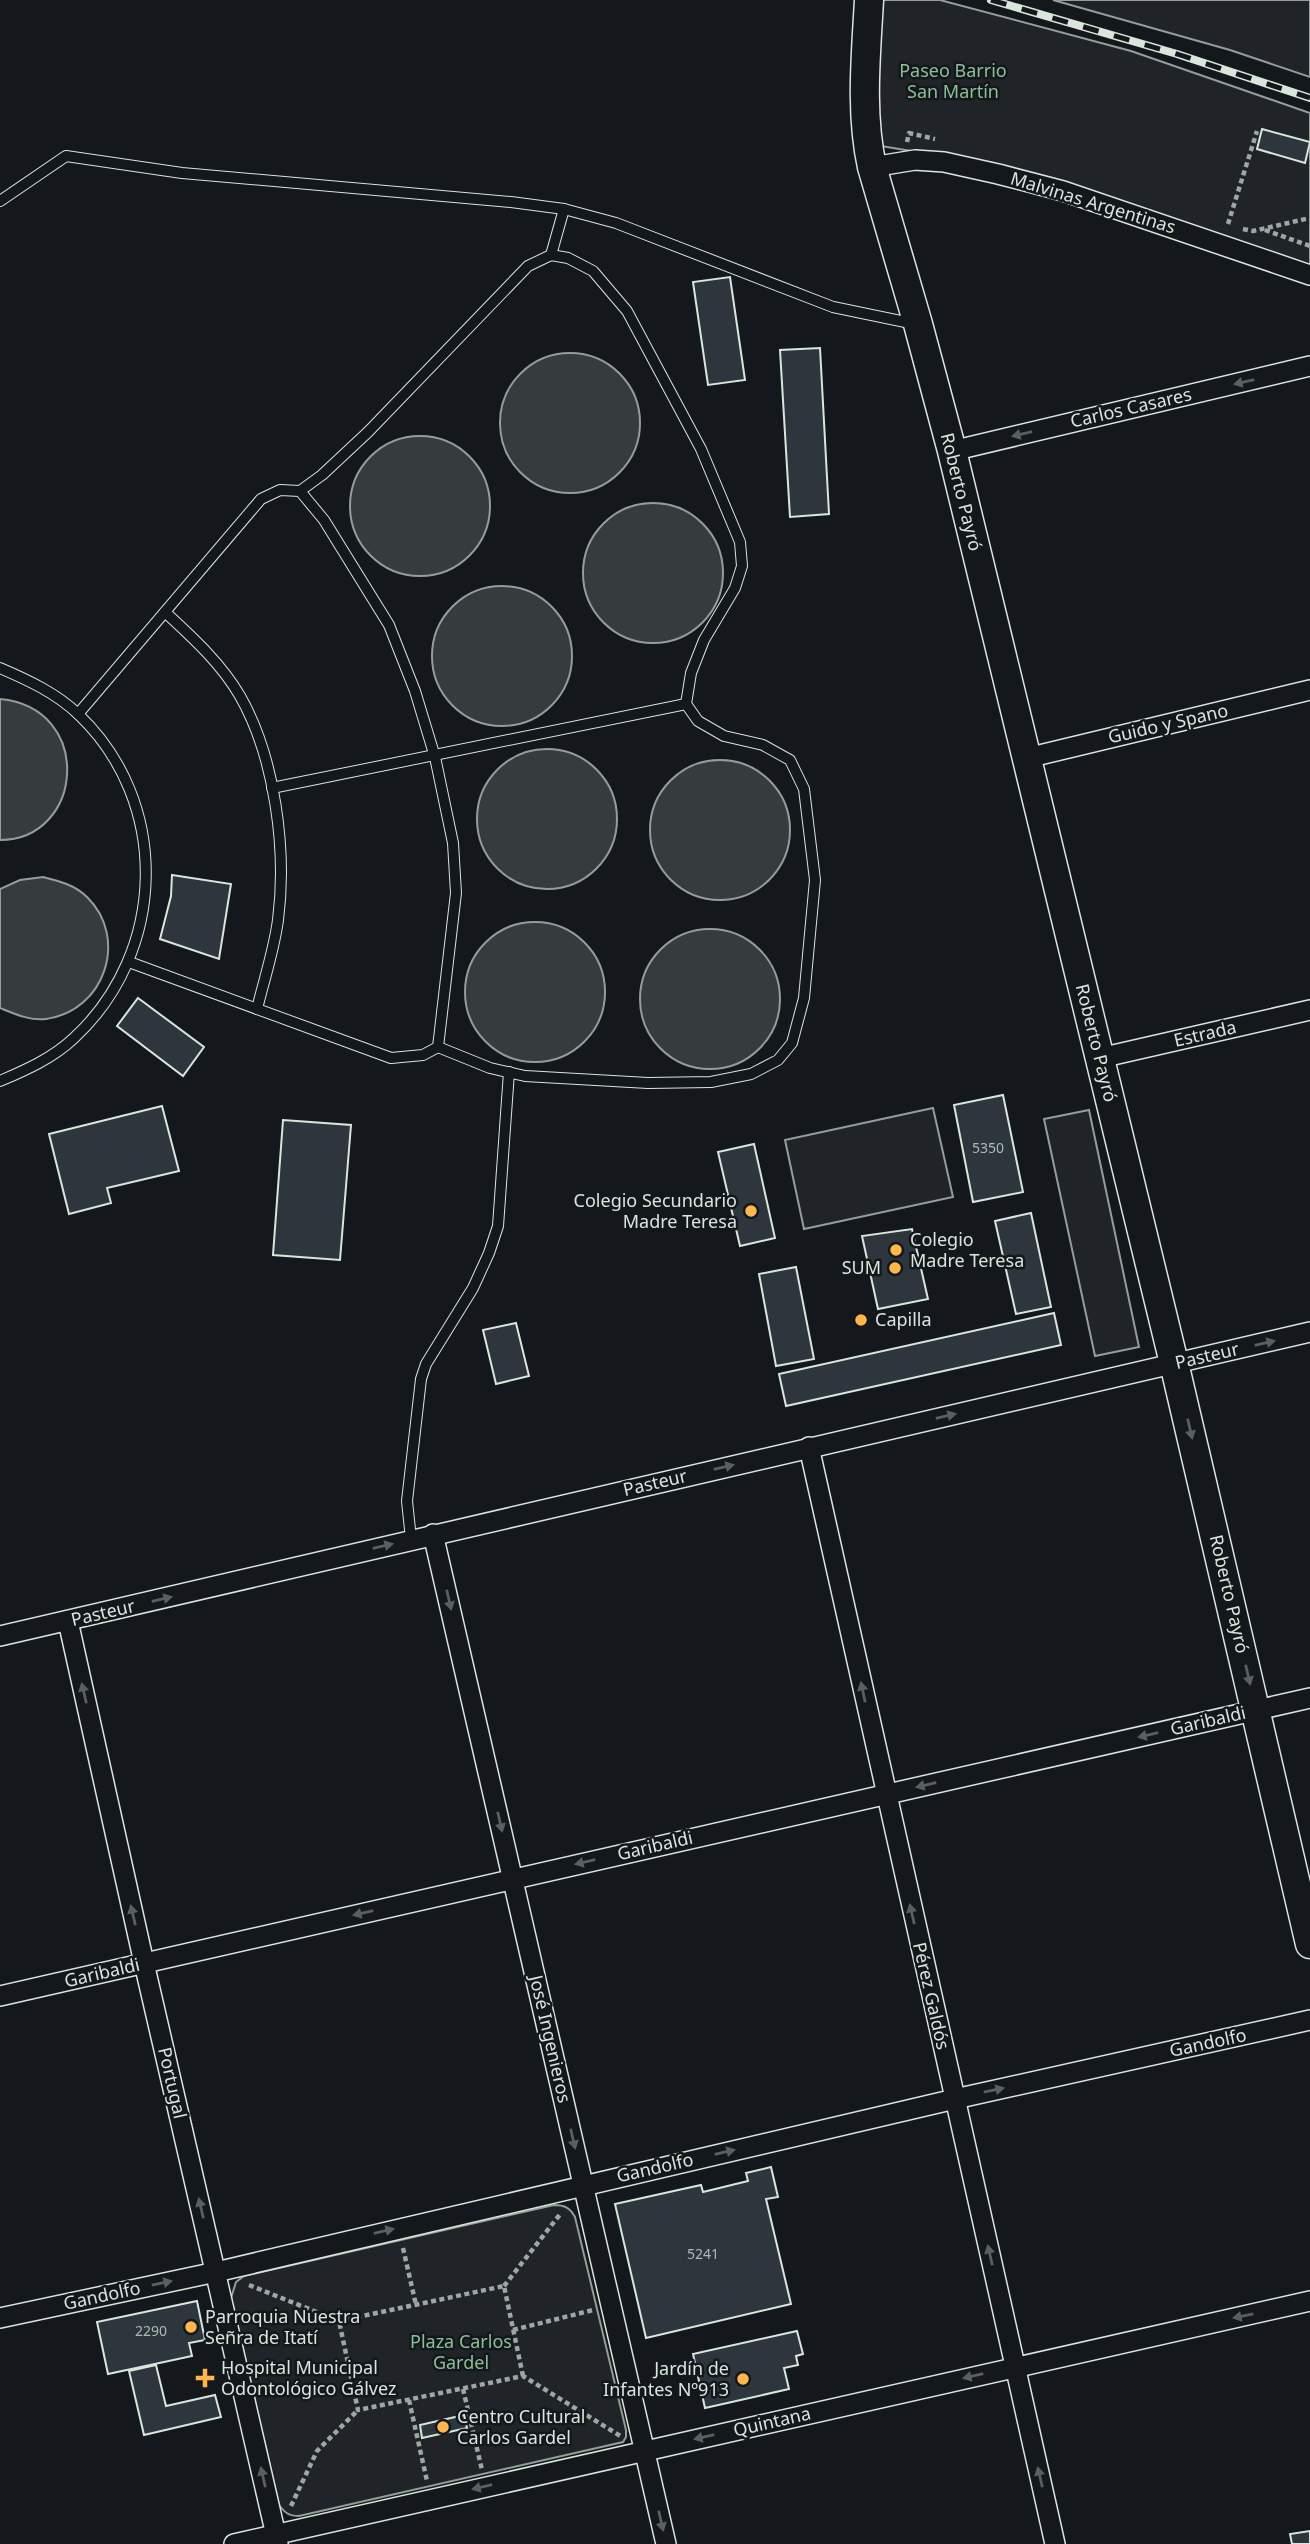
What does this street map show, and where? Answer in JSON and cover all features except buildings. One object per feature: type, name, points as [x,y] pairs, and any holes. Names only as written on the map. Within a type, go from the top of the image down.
[{"type":"street","name":"Roberto Payró","points":[[869,0],[865,47],[869,156],[952,451],[1174,1363],[1310,1944]]},
{"type":"street","name":"Malvinas Argentinas","points":[[869,156],[944,162],[1063,191],[1310,275]]},
{"type":"street","name":"Carlos Casares","points":[[952,451],[1310,366]]},
{"type":"street","name":"Guido y Spano","points":[[1027,758],[1310,690]]},
{"type":"street","name":"Estrada","points":[[1100,1058],[1310,1010]]},
{"type":"street","name":"Pasteur","points":[[0,1636],[1310,1332]]},
{"type":"street","name":"Pérez Galdós","points":[[809,1447],[1055,2544]]},
{"type":"street","name":"José Ingenieros","points":[[433,1534],[666,2544]]},
{"type":"street","name":"Portugal","points":[[68,1621],[277,2539]]},
{"type":"street","name":"Garibaldi","points":[[0,1996],[1310,1698]]},
{"type":"street","name":"Gandolfo","points":[[0,2318],[216,2272],[583,2184],[1310,2020]]},
{"type":"street","name":"Quintana","points":[[234,2544],[277,2539],[431,2499],[1310,2301]]},
{"type":"lane","points":[[0,201],[66,156],[183,173],[564,209],[616,223],[833,307],[918,324]]},
{"type":"lane","points":[[551,255],[564,209]]},
{"type":"lane","points":[[78,714],[261,499],[280,491],[300,491],[322,475],[368,432],[528,267],[551,255],[568,258],[593,271],[627,311],[701,449],[740,542],[742,566],[735,588],[704,640],[691,673],[687,704],[698,721],[724,736],[763,745],[790,760],[804,789],[815,880],[804,998],[792,1042],[778,1060],[751,1074],[711,1082],[648,1083],[525,1076],[490,1068],[438,1046]]},
{"type":"lane","points":[[300,491],[324,520],[389,625],[415,691],[435,757],[453,843],[456,892],[438,1046]]},
{"type":"lane","points":[[164,612],[198,642],[239,695],[257,731],[272,789],[281,863],[278,909],[257,1009]]},
{"type":"lane","points":[[0,668],[34,682],[78,714],[112,756],[136,804],[147,857],[145,911],[129,962],[105,1004],[73,1039],[34,1066],[0,1081]]},
{"type":"lane","points":[[272,789],[687,704]]},
{"type":"lane","points":[[129,962],[391,1058],[423,1055],[438,1046]]},
{"type":"lane","points":[[411,1539],[407,1501],[421,1379],[426,1364],[473,1288],[498,1226],[509,1072]]},
{"type":"path","points":[[1228,224],[1256,131]]},
{"type":"path","points":[[1262,229],[1310,246]]},
{"type":"path","points":[[216,2272],[339,2321],[504,2287],[583,2184]]},
{"type":"path","points":[[398,2228],[416,2305]]},
{"type":"path","points":[[504,2287],[523,2376]]},
{"type":"path","points":[[513,2330],[611,2305]]},
{"type":"path","points":[[339,2321],[358,2410]]},
{"type":"path","points":[[277,2539],[317,2451],[358,2410],[523,2376],[644,2450]]},
{"type":"path","points":[[463,2389],[485,2487]]},
{"type":"path","points":[[410,2400],[431,2499]]},
{"type":"green space","name":"Paseo Barrio San Martín","points":[[881,0],[940,0],[1131,51],[1310,113],[1310,268],[948,157],[881,146],[874,138]]},
{"type":"green space","points":[[1053,0],[1310,0],[1310,77],[1230,50]]},
{"type":"green space","points":[[933,1108],[953,1197],[804,1229],[785,1140]]},
{"type":"green space","points":[[1089,1110],[1139,1347],[1095,1356],[1044,1119]]},
{"type":"green space","name":"Plaza Carlos Gardel","points":[[554,2205],[567,2208],[575,2217],[626,2430],[623,2442],[299,2516],[285,2512],[279,2505],[231,2298],[236,2282],[244,2276]]},
{"type":"shaded area","points":[[570,353],[597,358],[620,373],[635,396],[640,423],[635,450],[620,473],[597,488],[570,493],[543,488],[520,473],[505,450],[500,423],[505,396],[520,373],[543,358]]},
{"type":"shaded area","points":[[420,436],[447,441],[470,456],[485,479],[490,506],[485,533],[470,556],[447,571],[420,576],[393,571],[370,556],[355,533],[350,506],[355,479],[370,456],[393,441]]},
{"type":"shaded area","points":[[653,503],[680,508],[703,523],[718,546],[723,573],[718,600],[703,623],[680,638],[653,643],[626,638],[603,623],[588,600],[583,573],[588,546],[603,523],[626,508]]},
{"type":"shaded area","points":[[502,586],[529,591],[552,606],[567,629],[572,656],[567,683],[552,706],[529,721],[502,726],[475,721],[452,706],[437,683],[432,656],[437,629],[452,606],[475,591]]},
{"type":"shaded area","points":[[0,699],[31,708],[52,725],[64,748],[67,773],[62,798],[49,819],[28,834],[0,840]]},
{"type":"shaded area","points":[[547,749],[574,754],[597,769],[612,792],[617,819],[612,846],[597,869],[574,884],[547,889],[520,884],[497,869],[482,846],[477,819],[482,792],[497,769],[520,754]]},
{"type":"shaded area","points":[[720,760],[747,765],[770,780],[785,803],[790,830],[785,857],[770,880],[747,895],[720,900],[693,895],[670,880],[655,857],[650,830],[655,803],[670,780],[693,765]]},
{"type":"shaded area","points":[[43,877],[72,886],[87,897],[100,914],[107,932],[108,952],[96,988],[83,1002],[66,1013],[46,1019],[34,1019],[0,1008],[0,889],[20,880]]},
{"type":"shaded area","points":[[535,922],[562,927],[585,942],[600,965],[605,992],[600,1019],[585,1042],[562,1057],[535,1062],[508,1057],[485,1042],[470,1019],[465,992],[470,965],[485,942],[508,927]]},
{"type":"shaded area","points":[[710,929],[737,934],[760,949],[775,972],[780,999],[775,1026],[760,1049],[737,1064],[710,1069],[683,1064],[660,1049],[645,1026],[640,999],[645,972],[660,949],[683,934]]},
{"type":"railway","points":[[991,0],[1177,54],[1310,98]]},
{"type":"place","name":"Colegio Secundario Madre Teresa","points":[[751,1211]]},
{"type":"place","name":"Colegio Madre Teresa","points":[[896,1250]]},
{"type":"place","name":"SUM","points":[[895,1268]]},
{"type":"place","name":"Capilla","points":[[861,1320]]},
{"type":"place","name":"Parroquia Nuestra Señra de Itatí","points":[[191,2327]]},
{"type":"place","name":"Hospital Municipal Odontológico Gálvez","points":[[205,2378]]},
{"type":"place","name":"Jardín de Infantes Nº913","points":[[743,2379]]},
{"type":"place","name":"Centro Cultural Carlos Gardel","points":[[443,2427]]}]
